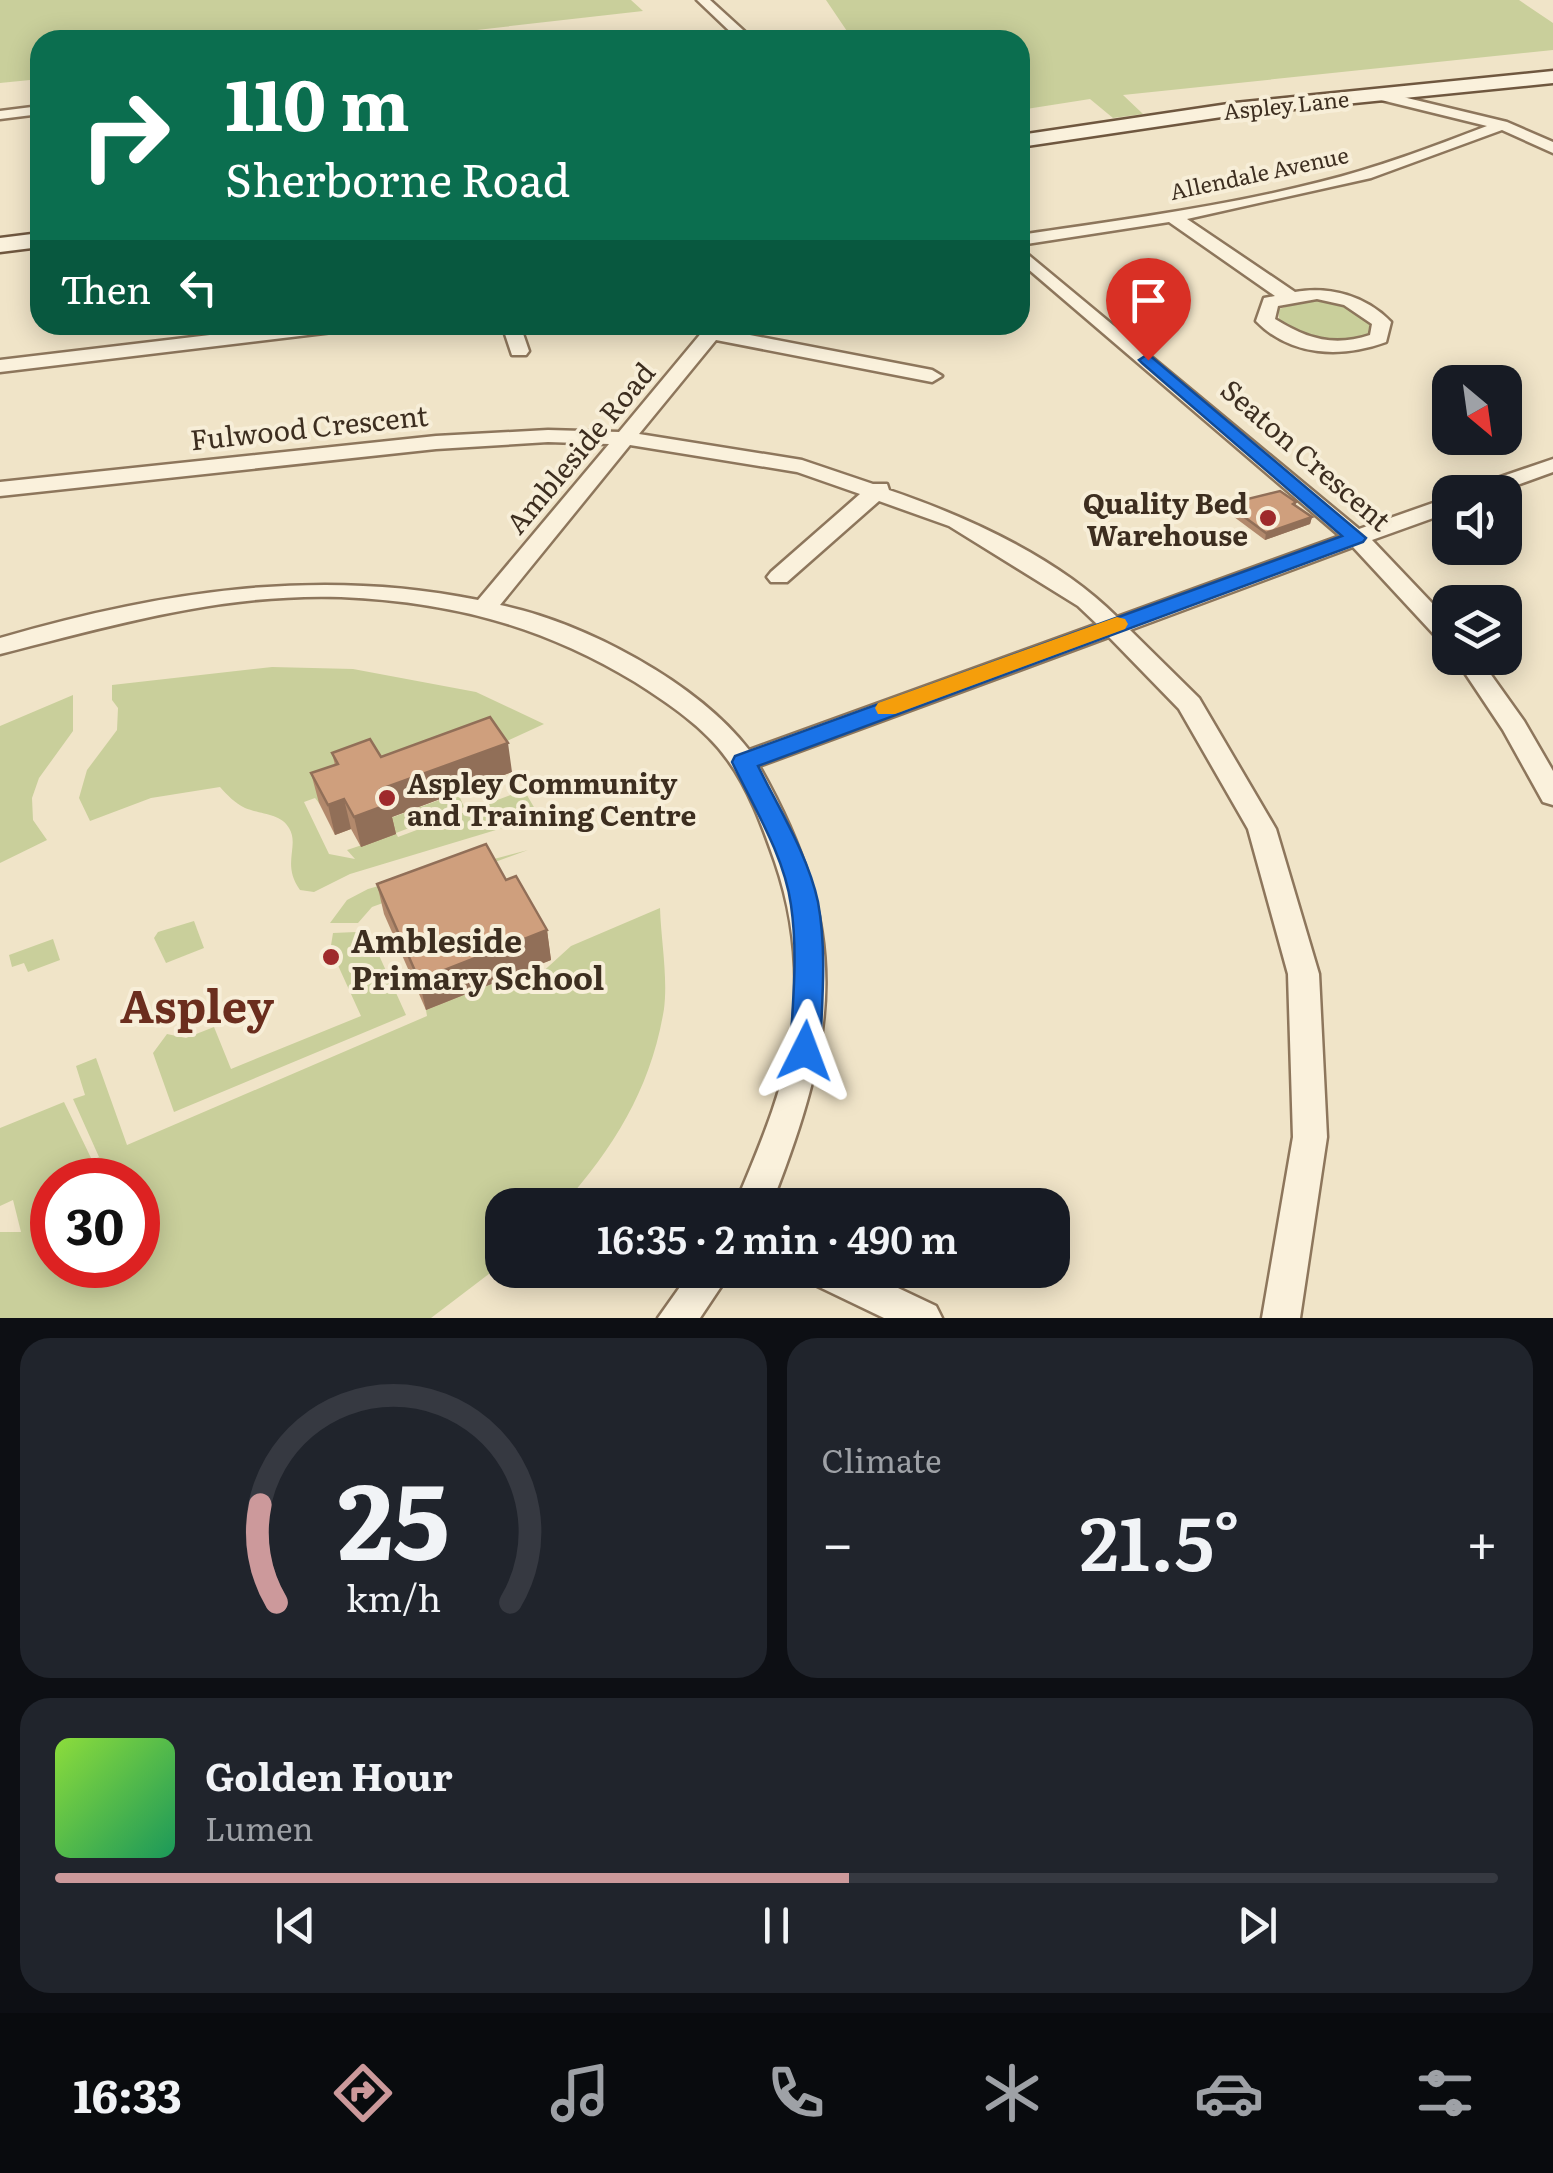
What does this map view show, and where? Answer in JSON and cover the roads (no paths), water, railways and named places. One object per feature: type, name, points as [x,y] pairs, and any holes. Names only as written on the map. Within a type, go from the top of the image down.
[{"type":"main road","name":"Aspley Lane","points":[[1030,139],[1182,115],[1553,77]]},
{"type":"main road","points":[[0,246],[30,242]]},
{"type":"street","points":[[704,0],[736,30]]},
{"type":"street","points":[[1400,92],[1419,106]]},
{"type":"street","points":[[1378,94],[1502,125],[1553,148]]},
{"type":"street","points":[[0,115],[30,111]]},
{"type":"street","name":"Allendale Avenue","points":[[1030,238],[1171,216],[1365,174],[1502,125]]},
{"type":"street","points":[[1171,216],[1291,298],[1311,293],[1350,300],[1382,322],[1379,338],[1337,349],[1294,341],[1263,318],[1268,304],[1291,298]]},
{"type":"street","name":"Seaton Crescent","points":[[1030,262],[1356,538],[1432,616]]},
{"type":"street","points":[[0,366],[257,335]]},
{"type":"street","points":[[514,335],[519,352]]},
{"type":"street","name":"Ambleside Road","points":[[485,607],[710,335]]},
{"type":"street","points":[[743,335],[932,376]]},
{"type":"street","name":"Fulwood Crescent","points":[[0,489],[481,438],[625,438],[770,458],[878,489],[998,543],[1073,589],[1118,624],[1194,706],[1220,744],[1272,847],[1294,926],[1308,1020],[1309,1149],[1295,1263],[1280,1318]]},
{"type":"street","points":[[1522,476],[1553,465]]},
{"type":"street","points":[[780,577],[878,489]]},
{"type":"street","points":[[744,762],[1432,511]]},
{"type":"street","points":[[0,646],[128,608],[249,593],[364,592],[485,607],[540,624],[610,653],[648,676],[710,725],[744,762],[786,848],[804,902],[810,973],[805,1051],[790,1117],[760,1188]]},
{"type":"street","points":[[1479,675],[1515,727],[1553,795]]},
{"type":"street","points":[[677,1318],[700,1288]]},
{"type":"street","points":[[860,1288],[923,1318]]},
{"type":"place","name":"Quality Bed Warehouse","points":[[1268,518]]},
{"type":"place","name":"Aspley Community and Training Centre","points":[[387,798]]},
{"type":"place","name":"Ambleside Primary School","points":[[331,957]]},
{"type":"district","name":"Aspley","points":[[197,1003]]}]
